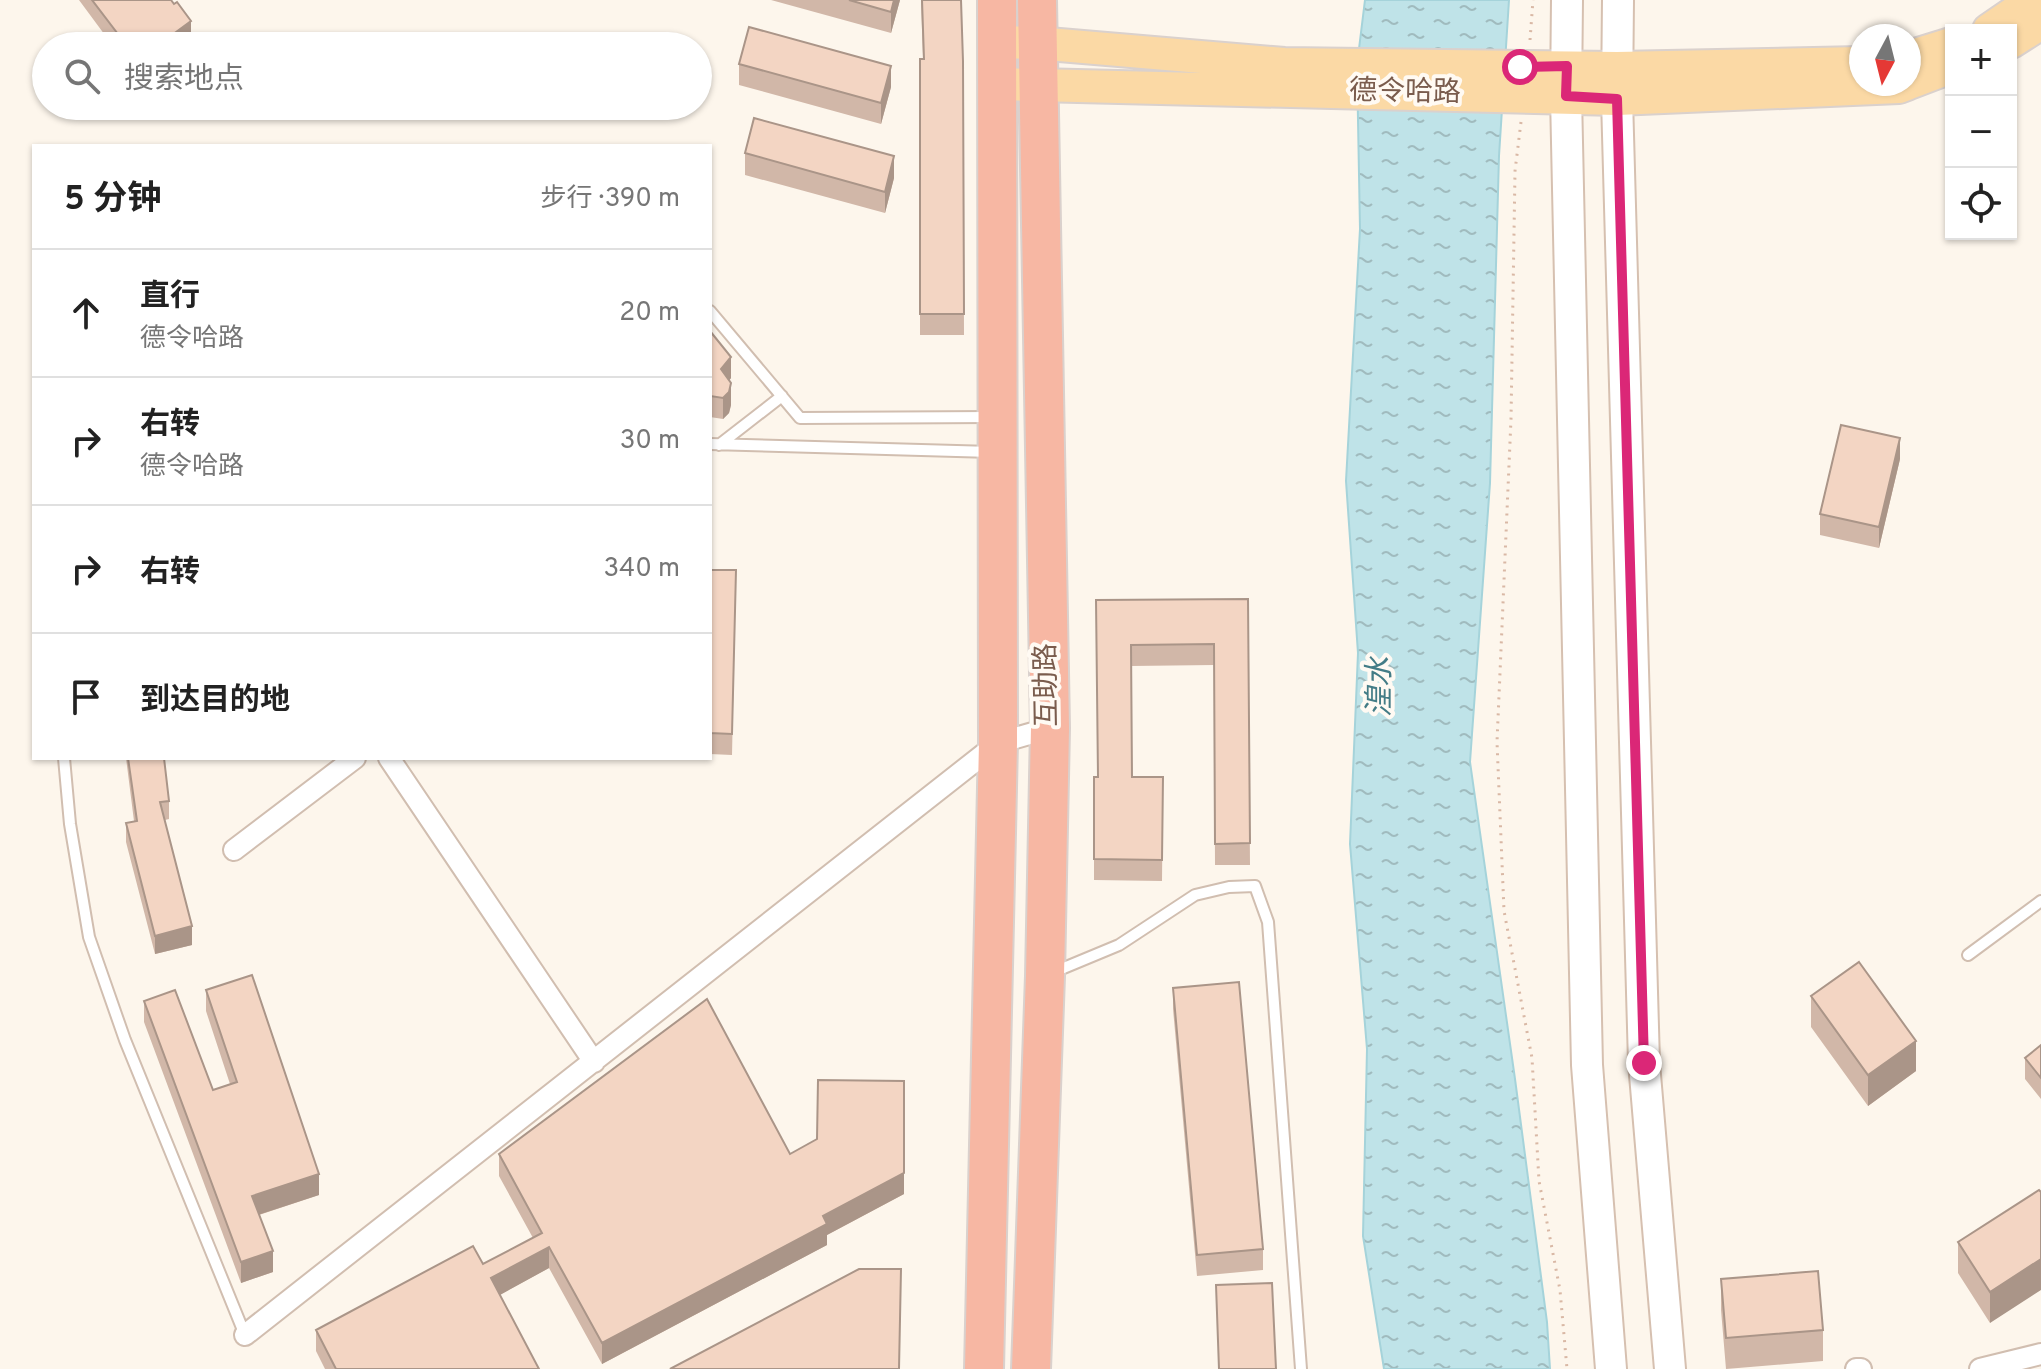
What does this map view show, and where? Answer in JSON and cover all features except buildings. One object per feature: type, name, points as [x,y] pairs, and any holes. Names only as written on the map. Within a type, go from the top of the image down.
[{"type":"highway","name":"互助路","points":[[984,1369],[998,743],[997,0]]},
{"type":"highway","name":"互助路","points":[[1031,1369],[1050,728],[1036,85],[1037,0]]},
{"type":"main road","points":[[1567,0],[1587,1065],[1611,1369]]},
{"type":"main road","points":[[1618,0],[1617,83],[1644,1063],[1670,1369]]},
{"type":"main road","points":[[1998,24],[2033,0]]},
{"type":"main road","points":[[2017,38],[2041,23]]},
{"type":"main road","name":"德令哈路","points":[[997,42],[1036,43],[1285,78]]},
{"type":"main road","points":[[1921,53],[1945,46]]},
{"type":"main road","name":"德令哈路","points":[[1617,83],[1849,64]]},
{"type":"main road","name":"德令哈路","points":[[1921,79],[1945,69]]},
{"type":"main road","name":"德令哈路","points":[[997,84],[1285,78],[1522,79],[1849,86]]},
{"type":"main road","points":[[1033,1322],[1051,1369]]},
{"type":"street","points":[[245,1335],[998,743],[1050,728]]},
{"type":"street","points":[[234,850],[352,760]]},
{"type":"street","points":[[390,760],[594,1062]]},
{"type":"street","points":[[1980,1369],[2041,1354]]},
{"type":"lane","points":[[712,313],[800,418],[998,434]]},
{"type":"lane","points":[[715,444],[782,396]]},
{"type":"lane","points":[[715,444],[740,447],[998,434]]},
{"type":"lane","points":[[64,760],[70,824],[89,937],[125,1040],[245,1335]]},
{"type":"lane","points":[[1045,976],[1119,945],[1195,895],[1229,887],[1255,886],[1268,922],[1301,1369]]},
{"type":"lane","points":[[1968,955],[2041,901]]},
{"type":"path","points":[[1533,0],[1522,79],[1515,171],[1511,419],[1497,742],[1504,911],[1532,1058],[1539,1181],[1560,1290],[1567,1369]]},
{"type":"water","name":"湟水","points":[[1365,0],[1509,0],[1499,156],[1490,483],[1470,762],[1515,1079],[1547,1322],[1550,1369],[1384,1369],[1363,1236],[1367,1049],[1350,844],[1358,653],[1346,481],[1360,229],[1357,65]]},
{"type":"route","points":[[1520,67],[1567,66],[1566,96],[1617,99],[1644,1063]]}]
